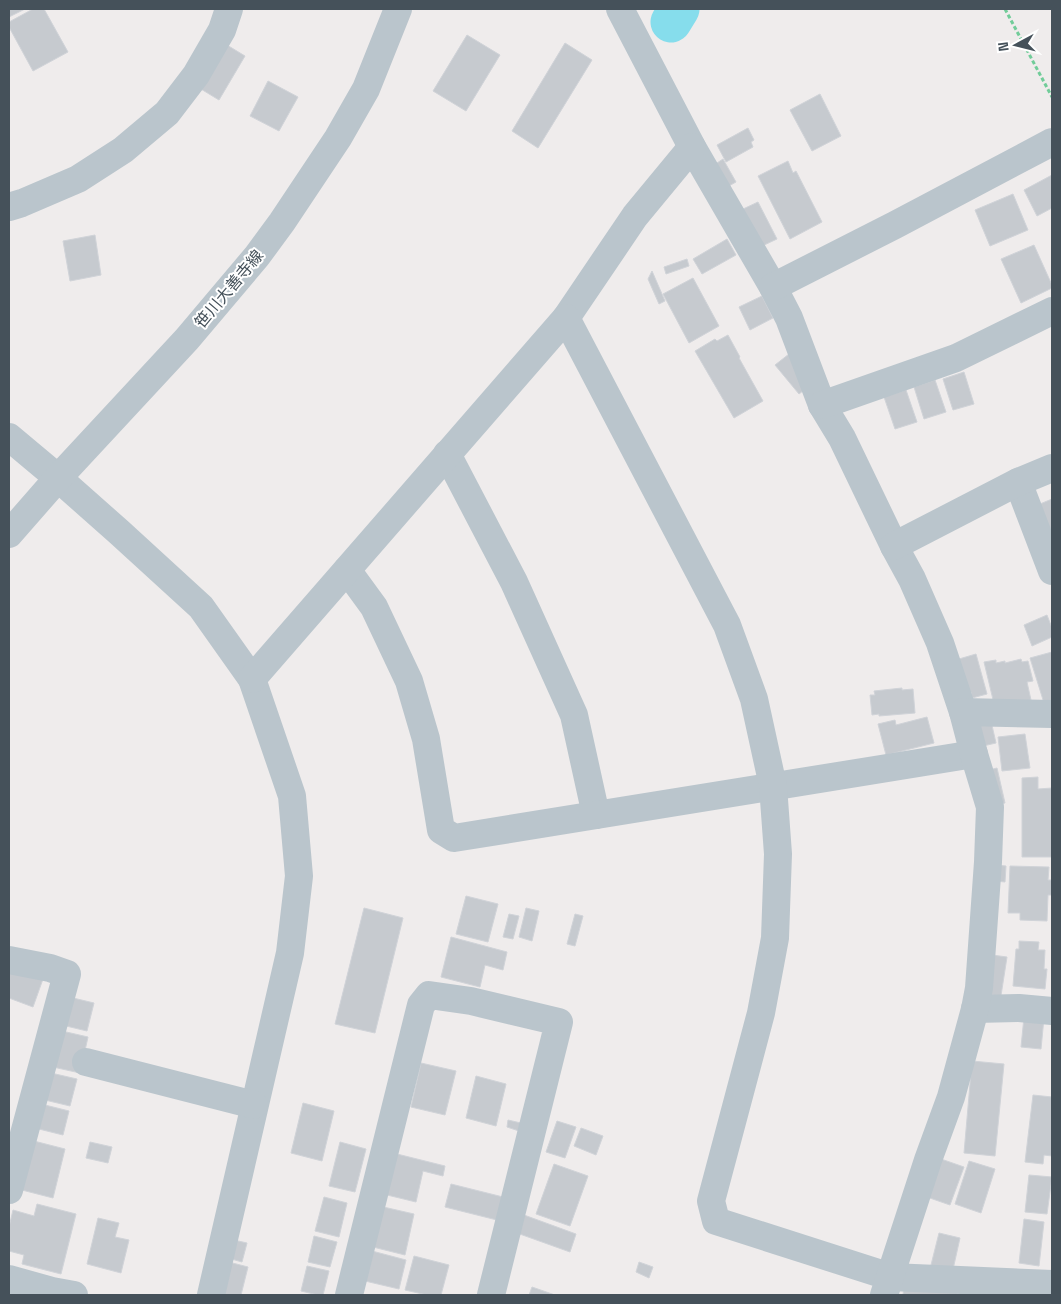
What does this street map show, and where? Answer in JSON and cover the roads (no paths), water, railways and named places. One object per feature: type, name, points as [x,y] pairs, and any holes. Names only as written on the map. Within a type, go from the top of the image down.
[{"type":"street","points":[[9,207],[78,180],[123,150],[166,113],[196,75],[222,30],[229,9]]},
{"type":"street","name":"笹川大善寺線","points":[[9,534],[58,478],[187,339],[257,256],[292,209],[338,138],[366,90],[398,9]]},
{"type":"street","points":[[620,9],[692,147],[789,318],[822,405],[842,438],[912,579],[940,643],[963,712],[990,807],[988,871],[979,988],[975,1009],[951,1097],[928,1160],[888,1286]]},
{"type":"street","points":[[773,288],[1052,142]]},
{"type":"street","points":[[252,679],[566,318],[635,216],[692,147]]},
{"type":"street","points":[[822,405],[956,358],[1052,311]]},
{"type":"street","points":[[566,318],[727,625],[754,699],[772,786],[778,854],[775,938],[761,1013],[711,1201],[716,1221],[888,1286],[1005,1289],[1052,1284]]},
{"type":"street","points":[[9,437],[120,532],[201,608],[252,679],[292,796],[299,876],[290,953],[211,1295]]},
{"type":"street","points":[[447,454],[514,582],[574,715],[596,815]]},
{"type":"street","points":[[894,546],[1018,482],[1052,468]]},
{"type":"street","points":[[1018,482],[1052,571]]},
{"type":"street","points":[[347,570],[374,607],[409,680],[426,739],[441,830],[454,838],[974,754]]},
{"type":"street","points":[[963,712],[1052,714]]},
{"type":"street","points":[[9,960],[50,968],[67,974],[9,1190]]},
{"type":"street","points":[[349,1295],[421,1005],[429,995],[471,1001],[559,1022],[491,1295]]},
{"type":"street","points":[[975,1009],[1019,1008],[1052,1011]]},
{"type":"street","points":[[86,1062],[254,1105]]},
{"type":"street","points":[[9,1280],[74,1295]]},
{"type":"waterway","points":[[671,22],[679,9]]}]
